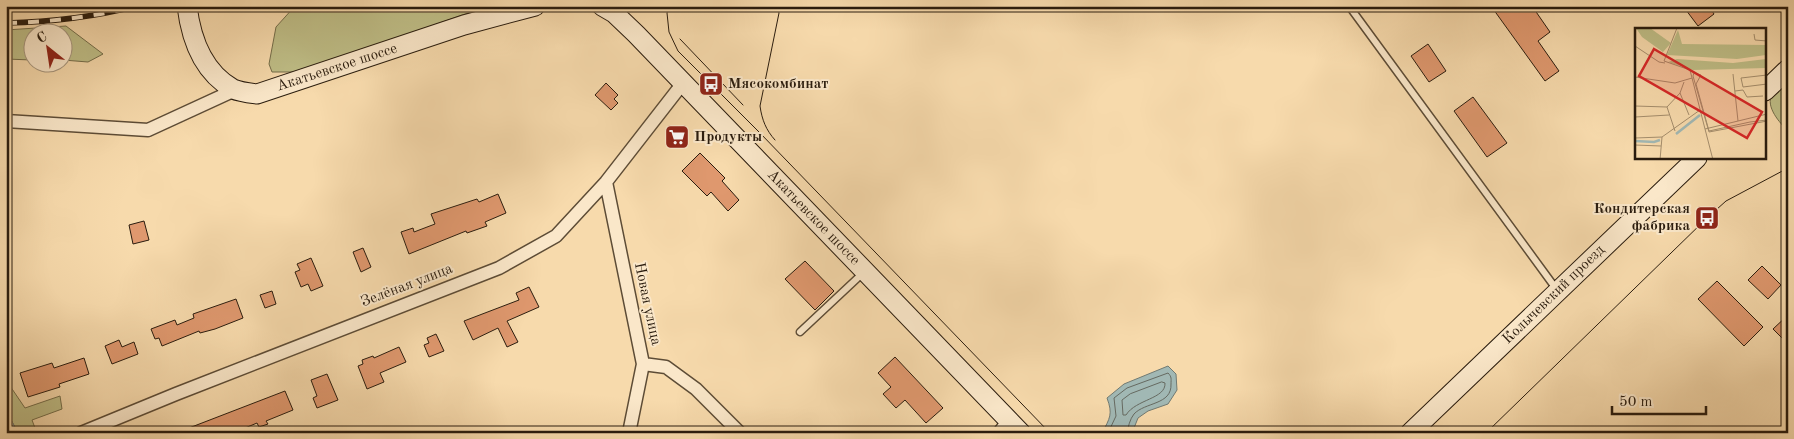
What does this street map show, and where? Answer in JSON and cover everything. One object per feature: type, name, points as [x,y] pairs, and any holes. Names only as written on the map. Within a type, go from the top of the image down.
[{"type":"main road","name":"Акатьевское шоссе","points":[[186,6],[188,21],[196,46],[212,74],[235,90],[256,94],[464,25],[535,6]]},
{"type":"main road","name":"Акатьевское шоссе","points":[[602,6],[614,13],[636,34],[865,271],[1010,428]]},
{"type":"main road","points":[[1766,90],[1788,69]]},
{"type":"main road","name":"Колычевский проезд","points":[[1410,433],[1696,159]]},
{"type":"street","name":"Зелёная улица","points":[[81,433],[499,268],[556,236],[606,182],[683,83]]},
{"type":"street","points":[[6,121],[148,130],[235,90]]},
{"type":"street","name":"Новая улица","points":[[606,182],[643,364],[630,433]]},
{"type":"street","points":[[643,364],[666,367],[696,389],[740,433]]},
{"type":"lane","points":[[1349,6],[1558,291]]},
{"type":"lane","points":[[800,332],[865,271]]},
{"type":"shaded area","points":[[295,6],[488,6],[300,72],[272,72],[269,64],[276,27]]},
{"type":"shaded area","points":[[22,29],[22,60],[6,59],[6,30]]},
{"type":"shaded area","points":[[72,31],[103,54],[88,62],[72,61]]},
{"type":"shaded area","points":[[1788,80],[1788,131],[1774,114],[1770,99],[1775,90]]},
{"type":"shaded area","points":[[6,380],[25,408],[60,396],[62,409],[32,420],[35,428],[40,433],[18,433],[6,410]]},
{"type":"water","points":[[1168,366],[1176,374],[1177,390],[1168,404],[1148,411],[1138,418],[1132,433],[1102,433],[1110,416],[1107,398],[1124,384]]},
{"type":"water","points":[[6,410],[18,433],[6,433]]},
{"type":"building","points":[[1491,6],[1532,6],[1550,32],[1538,41],[1559,71],[1545,81]]},
{"type":"building","points":[[1683,6],[1709,6],[1714,14],[1698,26]]},
{"type":"building","points":[[1428,44],[1446,71],[1429,82],[1411,56]]},
{"type":"building","points":[[606,83],[618,95],[614,99],[618,103],[611,110],[595,95]]},
{"type":"building","points":[[1473,97],[1507,143],[1487,157],[1454,111]]},
{"type":"building","name":"Продукты","points":[[676,126],[688,138],[678,148],[666,136]]},
{"type":"building","points":[[700,153],[725,178],[722,181],[739,200],[728,211],[711,192],[707,196],[682,171]]},
{"type":"building","points":[[498,194],[506,213],[485,222],[487,226],[467,233],[466,231],[409,254],[401,232],[413,228],[414,232],[435,224],[431,214],[477,199],[479,202]]},
{"type":"building","points":[[144,221],[149,240],[133,244],[129,225]]},
{"type":"building","points":[[363,248],[371,267],[361,272],[353,252]]},
{"type":"building","points":[[311,258],[323,286],[311,291],[308,284],[301,287],[295,272],[300,270],[297,264]]},
{"type":"building","points":[[805,261],[834,291],[815,310],[785,279]]},
{"type":"building","points":[[1762,266],[1781,285],[1768,299],[1748,280]]},
{"type":"building","points":[[1717,281],[1763,327],[1744,346],[1698,299]]},
{"type":"building","points":[[529,287],[539,307],[507,321],[518,342],[507,347],[498,328],[473,340],[464,321],[519,300],[516,293]]},
{"type":"building","points":[[272,291],[276,304],[265,308],[260,295]]},
{"type":"building","points":[[236,299],[243,318],[215,329],[200,333],[199,331],[162,346],[159,338],[155,339],[151,329],[175,320],[177,325],[194,318],[193,314]]},
{"type":"building","points":[[1788,315],[1788,344],[1773,329]]},
{"type":"building","points":[[436,334],[444,351],[429,357],[424,345],[429,343],[427,338]]},
{"type":"building","points":[[119,340],[122,347],[134,342],[138,354],[112,364],[105,346]]},
{"type":"building","points":[[399,347],[406,362],[380,373],[384,382],[367,389],[358,366],[363,364],[362,360],[373,356],[374,358]]},
{"type":"building","points":[[895,357],[943,408],[926,423],[905,400],[896,408],[883,394],[891,387],[878,373]]},
{"type":"building","points":[[84,358],[89,374],[59,384],[60,387],[28,397],[20,373],[52,363],[54,368]]},
{"type":"building","points":[[327,374],[338,400],[317,408],[313,398],[317,396],[311,380]]},
{"type":"building","points":[[285,391],[293,410],[266,421],[268,424],[259,427],[257,423],[233,433],[176,433]]},
{"type":"tram line","points":[[669,6],[667,13],[669,32],[678,51],[759,132],[1050,433]]},
{"type":"tram line","points":[[775,140],[765,124],[760,106],[779,13],[777,6]]},
{"type":"tram line","points":[[680,39],[743,105]]},
{"type":"tram line","points":[[1486,433],[1726,201],[1788,168]]},
{"type":"railway","points":[[6,23],[72,18],[137,6]]},
{"type":"place","name":"Мясокомбинат","points":[[711,84]]},
{"type":"place","name":"Продукты","points":[[677,137]]},
{"type":"place","name":"Кондитерская фабрика","points":[[1707,218]]}]
